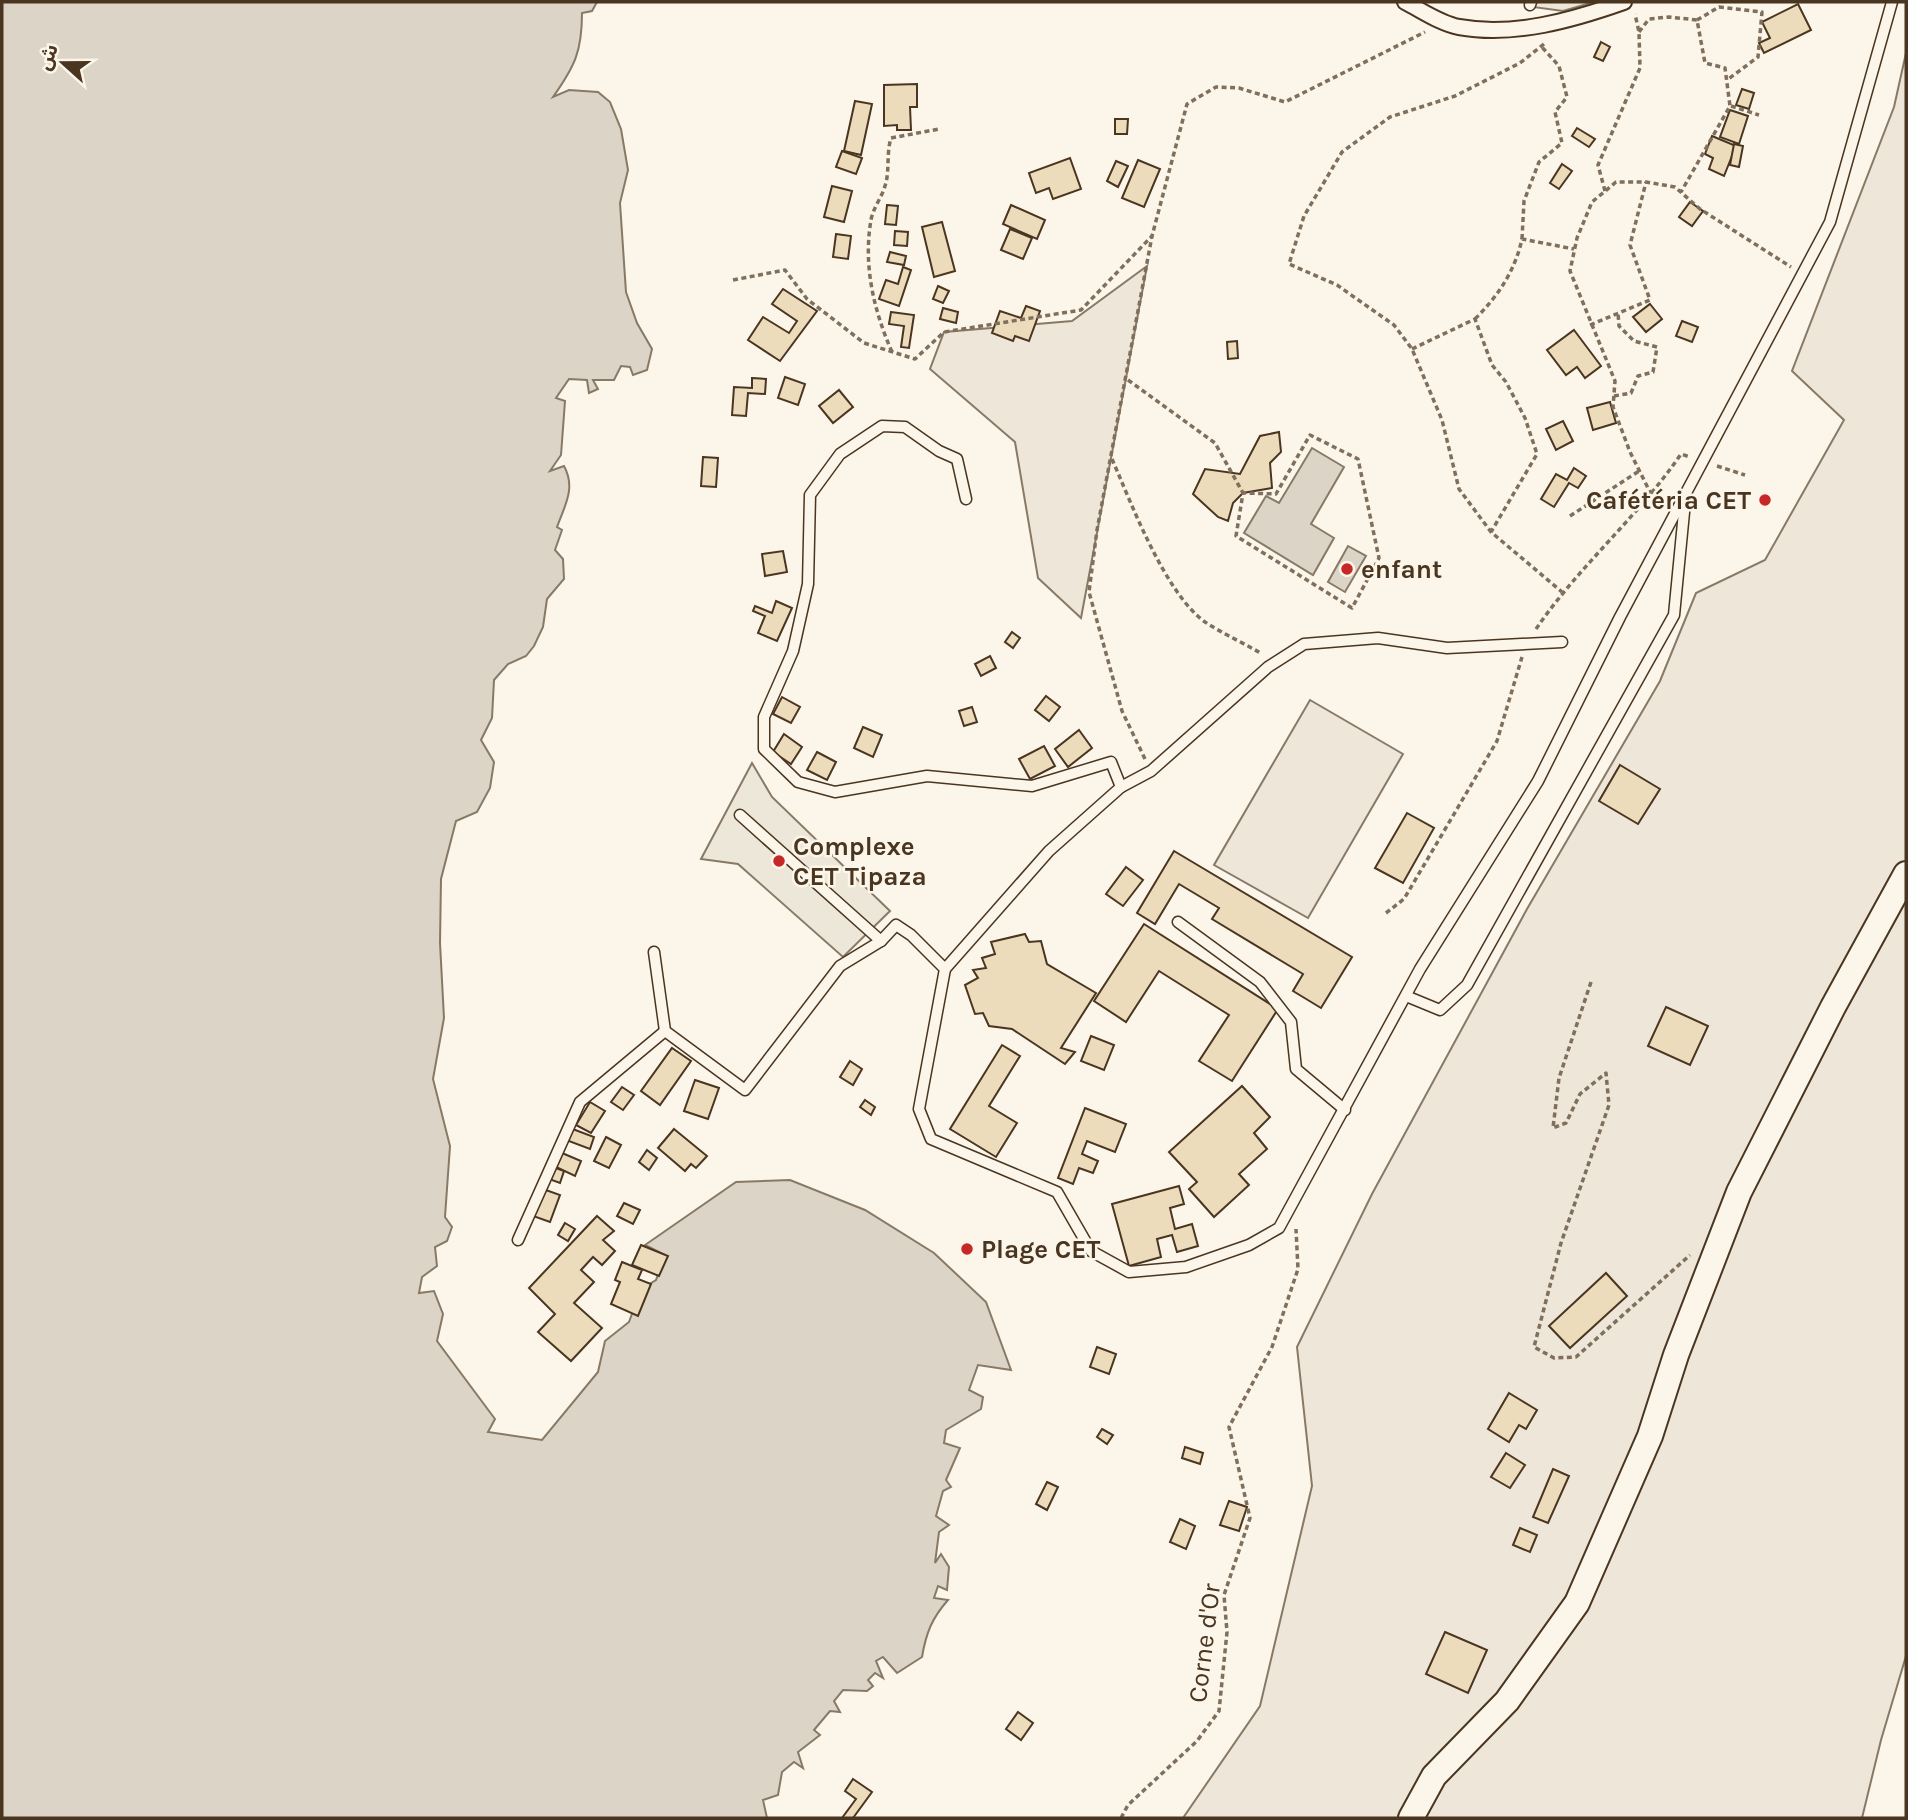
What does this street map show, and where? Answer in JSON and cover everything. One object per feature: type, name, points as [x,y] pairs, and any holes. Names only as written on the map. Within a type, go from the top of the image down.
[{"type":"street","points":[[1405,2],[1458,27],[1525,28],[1629,7]]},
{"type":"street","points":[[1411,1818],[1434,1776],[1507,1701],[1577,1603],[1650,1436],[1676,1355],[1739,1192],[1833,1007],[1906,874]]},
{"type":"lane","points":[[1562,642],[1447,648],[1378,638],[1304,644],[1276,662],[1151,771],[1121,787],[1049,851],[945,969],[919,1109],[931,1139],[1056,1192],[1091,1251],[1129,1272],[1186,1267],[1249,1245],[1279,1228],[1406,996],[1538,780],[1830,222],[1892,2]]},
{"type":"lane","points":[[966,499],[957,459],[939,451],[905,427],[882,426],[840,454],[810,495],[808,584],[793,651],[764,717],[764,749],[798,782],[835,792],[927,776],[1032,786],[1111,762],[1121,787]]},
{"type":"lane","points":[[1406,996],[1440,1010],[1467,985],[1654,651],[1674,615],[1686,495]]},
{"type":"lane","points":[[740,814],[881,941]]},
{"type":"lane","points":[[1178,922],[1260,982],[1292,1023],[1296,1069],[1345,1110]]},
{"type":"lane","points":[[654,952],[664,1031],[745,1090],[840,966],[881,941],[896,925],[911,935],[945,969]]},
{"type":"lane","points":[[518,1240],[580,1102],[664,1031]]},
{"type":"path","points":[[1639,32],[1649,19],[1669,17],[1697,20],[1719,6],[1762,12],[1758,57],[1727,80]]},
{"type":"path","points":[[1605,191],[1598,165],[1640,68],[1639,32],[1629,7]]},
{"type":"path","points":[[1681,192],[1730,106],[1725,68],[1705,63],[1697,20]]},
{"type":"path","points":[[733,280],[785,270],[807,299],[864,343],[915,359],[944,332],[1081,310],[1152,236],[1187,104],[1216,87],[1239,88],[1285,102],[1445,21]]},
{"type":"path","points":[[1562,592],[1491,532],[1459,489],[1442,420],[1412,349],[1394,324],[1337,285],[1289,264],[1304,216],[1342,152],[1390,117],[1455,96],[1520,63],[1569,21]]},
{"type":"path","points":[[1412,349],[1475,319],[1493,301],[1517,262],[1522,239],[1524,201],[1539,162],[1562,143],[1555,112],[1567,97],[1559,66],[1525,28]]},
{"type":"path","points":[[1730,106],[1759,115]]},
{"type":"path","points":[[892,352],[877,318],[868,270],[871,219],[887,183],[886,155],[891,138],[939,129]]},
{"type":"path","points":[[1668,528],[1639,471],[1613,407],[1615,381],[1570,271],[1574,249],[1592,202],[1616,182],[1646,181],[1675,187],[1700,209],[1803,275]]},
{"type":"path","points":[[1590,325],[1650,300],[1630,245],[1646,181]]},
{"type":"path","points":[[1151,771],[1122,711],[1089,592],[1153,230]]},
{"type":"path","points":[[1522,239],[1574,249]]},
{"type":"path","points":[[1614,396],[1630,393],[1638,376],[1653,372],[1657,347],[1634,341],[1619,326],[1618,313]]},
{"type":"path","points":[[1475,319],[1492,365],[1506,382],[1525,418],[1537,454],[1491,532]]},
{"type":"path","points":[[1128,380],[1215,443],[1243,493],[1236,536],[1352,608],[1379,558],[1358,459],[1310,435],[1276,494],[1243,493]]},
{"type":"path","points":[[1386,913],[1404,899],[1497,741],[1526,644],[1562,592],[1652,496],[1681,454],[1745,475]]},
{"type":"path","points":[[1112,458],[1139,522],[1177,591],[1204,621],[1276,662]]},
{"type":"path","points":[[1570,516],[1639,471]]},
{"type":"path","points":[[1591,982],[1559,1078],[1553,1128],[1566,1124],[1580,1094],[1606,1073],[1609,1105],[1561,1243],[1534,1347],[1554,1358],[1576,1357],[1697,1249]]},
{"type":"path","name":"Corne d'Or","points":[[1121,1818],[1128,1805],[1196,1741],[1219,1711],[1227,1632],[1224,1595],[1250,1518],[1229,1427],[1272,1347],[1298,1269],[1295,1203]]},
{"type":"shaded area","points":[[2,2],[597,2],[592,11],[582,13],[581,38],[576,58],[553,97],[569,90],[598,92],[610,102],[621,129],[628,170],[620,203],[626,292],[637,323],[652,349],[647,370],[633,375],[630,367],[621,366],[614,380],[593,380],[598,389],[589,393],[587,380],[569,379],[556,398],[565,401],[561,455],[550,471],[564,466],[569,482],[568,496],[557,527],[562,530],[555,550],[563,559],[564,579],[547,599],[543,627],[534,646],[526,656],[508,664],[494,680],[492,718],[481,740],[494,762],[490,788],[477,812],[456,821],[441,879],[440,943],[444,1018],[433,1079],[450,1146],[445,1217],[452,1227],[447,1241],[435,1247],[437,1266],[422,1277],[419,1293],[434,1291],[443,1314],[437,1341],[495,1419],[488,1432],[542,1440],[598,1372],[605,1341],[629,1322],[641,1289],[656,1280],[665,1255],[645,1245],[736,1182],[790,1180],[865,1210],[934,1253],[986,1302],[1011,1370],[978,1365],[969,1390],[983,1397],[981,1409],[946,1430],[944,1443],[960,1448],[946,1480],[951,1487],[943,1491],[936,1516],[949,1525],[939,1532],[935,1563],[941,1554],[949,1567],[947,1590],[938,1586],[934,1598],[948,1600],[931,1626],[922,1657],[897,1673],[883,1657],[876,1661],[883,1678],[875,1673],[868,1680],[873,1686],[867,1691],[843,1690],[834,1701],[840,1712],[830,1711],[814,1730],[820,1735],[798,1752],[803,1768],[794,1762],[782,1772],[778,1795],[763,1800],[767,1818],[2,1818]]},
{"type":"shaded area","points":[[1534,2],[1594,2],[1563,11],[1533,7]]},
{"type":"shaded area","points":[[1906,53],[1906,1656],[1881,1740],[1862,1818],[1183,1818],[1260,1706],[1312,1486],[1297,1347],[1372,1194],[1527,909],[1660,681],[1696,593],[1765,560],[1844,420],[1792,371],[1894,107]]},
{"type":"shaded area","points":[[1147,266],[1081,618],[1038,578],[1015,442],[930,369],[944,332],[1072,321]]},
{"type":"shaded area","points":[[1312,448],[1344,467],[1311,524],[1334,538],[1313,575],[1244,533],[1266,496],[1279,503]]},
{"type":"shaded area","name":"enfant","points":[[1348,546],[1366,556],[1345,592],[1328,582]]},
{"type":"shaded area","points":[[1310,700],[1403,754],[1308,918],[1214,865]]},
{"type":"shaded area","name":"Complexe CET Tipaza","points":[[752,763],[772,797],[890,911],[843,957],[738,864],[701,859]]},
{"type":"building","points":[[1798,4],[1811,30],[1764,53],[1759,43],[1770,38],[1762,22]]},
{"type":"building","points":[[1601,42],[1610,47],[1603,61],[1594,57]]},
{"type":"building","points":[[917,84],[917,107],[910,107],[911,130],[897,130],[897,125],[884,126],[884,85]]},
{"type":"building","points":[[1742,89],[1754,93],[1749,109],[1736,105]]},
{"type":"building","points":[[855,101],[872,104],[861,155],[844,151]]},
{"type":"building","points":[[1730,110],[1748,116],[1739,144],[1720,137]]},
{"type":"building","points":[[1115,119],[1128,119],[1127,134],[1115,134]]},
{"type":"building","points":[[1577,128],[1595,139],[1589,147],[1572,136]]},
{"type":"building","points":[[1712,136],[1736,146],[1724,176],[1709,169],[1713,158],[1705,154]]},
{"type":"building","points":[[1734,144],[1743,146],[1739,167],[1730,165]]},
{"type":"building","points":[[842,151],[862,158],[856,174],[836,167]]},
{"type":"building","points":[[1070,158],[1081,189],[1053,199],[1049,188],[1036,193],[1029,173]]},
{"type":"building","points":[[1138,160],[1160,169],[1144,207],[1122,198]]},
{"type":"building","points":[[1116,161],[1128,166],[1118,187],[1107,181]]},
{"type":"building","points":[[1562,164],[1572,171],[1559,189],[1550,183]]},
{"type":"building","points":[[832,186],[852,191],[844,222],[824,217]]},
{"type":"building","points":[[1690,202],[1703,211],[1692,226],[1679,217]]},
{"type":"building","points":[[887,205],[898,206],[896,225],[885,224]]},
{"type":"building","points":[[1011,205],[1045,220],[1037,239],[1003,224]]},
{"type":"building","points":[[942,222],[955,271],[934,277],[922,227]]},
{"type":"building","points":[[1010,229],[1032,238],[1023,259],[1001,250]]},
{"type":"building","points":[[895,231],[908,232],[907,246],[894,245]]},
{"type":"building","points":[[836,234],[851,236],[848,259],[833,257]]},
{"type":"building","points":[[890,252],[906,256],[904,265],[887,262]]},
{"type":"building","points":[[903,267],[911,270],[899,306],[879,299],[886,280],[898,284]]},
{"type":"building","points":[[938,286],[949,291],[943,303],[933,299]]},
{"type":"building","points":[[783,289],[817,311],[780,361],[748,340],[763,317],[789,333],[797,321],[772,304]]},
{"type":"building","points":[[1650,304],[1662,319],[1646,332],[1633,317]]},
{"type":"building","points":[[1026,306],[1040,311],[1029,341],[1015,336],[1013,341],[992,333],[1000,311],[1021,318]]},
{"type":"building","points":[[943,308],[958,312],[956,323],[940,319]]},
{"type":"building","points":[[891,312],[914,315],[909,348],[901,347],[904,326],[889,324]]},
{"type":"building","points":[[1682,321],[1698,327],[1692,342],[1676,336]]},
{"type":"building","points":[[1574,330],[1601,366],[1585,378],[1577,367],[1566,375],[1547,350]]},
{"type":"building","points":[[1237,341],[1238,358],[1228,359],[1227,342]]},
{"type":"building","points":[[785,377],[805,384],[798,405],[778,398]]},
{"type":"building","points":[[752,378],[766,379],[765,394],[748,393],[746,416],[732,415],[734,387],[752,388]]},
{"type":"building","points":[[839,390],[853,407],[833,423],[819,406]]},
{"type":"building","points":[[1610,402],[1616,423],[1593,430],[1587,408]]},
{"type":"building","points":[[1563,421],[1573,441],[1556,450],[1546,429]]},
{"type":"building","points":[[1279,432],[1281,452],[1270,463],[1272,488],[1243,493],[1233,503],[1228,521],[1218,517],[1193,494],[1205,469],[1240,474],[1260,436]]},
{"type":"building","points":[[703,457],[718,458],[716,487],[701,486]]},
{"type":"building","points":[[1574,468],[1586,476],[1578,488],[1569,483],[1554,507],[1541,499],[1556,474],[1567,480]]},
{"type":"building","points":[[783,551],[787,572],[765,576],[762,554]]},
{"type":"building","points":[[776,601],[792,608],[777,641],[758,633],[765,616],[753,611],[755,606],[772,613]]},
{"type":"building","points":[[1012,632],[1020,638],[1013,648],[1005,642]]},
{"type":"building","points":[[990,656],[996,668],[981,676],[975,664]]},
{"type":"building","points":[[1046,696],[1060,707],[1049,721],[1035,710]]},
{"type":"building","points":[[782,697],[800,707],[791,723],[773,714]]},
{"type":"building","points":[[972,707],[977,722],[964,726],[959,711]]},
{"type":"building","points":[[863,727],[882,735],[873,757],[854,748]]},
{"type":"building","points":[[1079,730],[1092,748],[1068,767],[1055,749]]},
{"type":"building","points":[[784,734],[802,747],[791,764],[773,752]]},
{"type":"building","points":[[1044,746],[1055,766],[1030,779],[1019,759]]},
{"type":"building","points":[[817,752],[836,762],[827,780],[807,770]]},
{"type":"building","points":[[1620,765],[1660,789],[1638,824],[1599,801]]},
{"type":"building","points":[[1407,813],[1434,828],[1403,883],[1375,868]]},
{"type":"building","points":[[1174,851],[1352,957],[1321,1008],[1293,991],[1303,974],[1212,919],[1219,908],[1179,884],[1155,924],[1137,913]]},
{"type":"building","points":[[1126,867],[1143,880],[1123,906],[1106,894]]},
{"type":"building","points":[[1144,924],[1278,1009],[1232,1081],[1199,1061],[1229,1015],[1159,971],[1126,1022],[1094,1001]]},
{"type":"building","points":[[1025,934],[1029,942],[1041,941],[1047,964],[1096,993],[1061,1048],[1075,1052],[1065,1064],[1012,1029],[989,1026],[983,1013],[975,1014],[965,985],[978,978],[973,970],[986,968],[982,958],[995,954],[991,942]]},
{"type":"building","points":[[1666,1007],[1708,1026],[1690,1065],[1648,1046]]},
{"type":"building","points":[[1091,1036],[1114,1045],[1104,1070],[1081,1061]]},
{"type":"building","points":[[1002,1045],[1020,1056],[989,1106],[1017,1123],[996,1157],[950,1129]]},
{"type":"building","points":[[672,1048],[691,1061],[660,1105],[641,1091]]},
{"type":"building","points":[[850,1061],[862,1069],[853,1085],[840,1077]]},
{"type":"building","points":[[695,1080],[719,1088],[708,1119],[684,1111]]},
{"type":"building","points":[[1242,1086],[1270,1117],[1254,1133],[1267,1149],[1239,1174],[1249,1185],[1214,1217],[1189,1189],[1197,1182],[1169,1152]]},
{"type":"building","points":[[622,1087],[634,1095],[623,1110],[611,1102]]},
{"type":"building","points":[[865,1100],[875,1107],[871,1115],[860,1107]]},
{"type":"building","points":[[590,1102],[605,1111],[591,1133],[576,1125]]},
{"type":"building","points":[[1085,1108],[1126,1124],[1115,1152],[1087,1141],[1082,1154],[1098,1161],[1093,1173],[1079,1168],[1073,1184],[1058,1178]]},
{"type":"building","points":[[570,1128],[594,1137],[590,1149],[566,1140]]},
{"type":"building","points":[[674,1129],[707,1156],[696,1168],[691,1164],[685,1171],[658,1148]]},
{"type":"building","points":[[606,1137],[621,1145],[609,1168],[594,1161]]},
{"type":"building","points":[[647,1150],[657,1158],[649,1170],[639,1162]]},
{"type":"building","points":[[562,1153],[581,1161],[575,1176],[556,1167]]},
{"type":"building","points":[[553,1167],[564,1171],[560,1183],[549,1179]]},
{"type":"building","points":[[1179,1186],[1184,1204],[1170,1208],[1175,1229],[1192,1224],[1198,1246],[1177,1252],[1172,1235],[1157,1239],[1161,1257],[1129,1266],[1112,1204]]},
{"type":"building","points":[[543,1189],[560,1195],[550,1222],[533,1216]]},
{"type":"building","points":[[624,1203],[640,1210],[633,1224],[617,1216]]},
{"type":"building","points":[[597,1216],[614,1231],[603,1240],[615,1251],[602,1265],[593,1257],[581,1270],[594,1282],[574,1303],[602,1328],[571,1361],[538,1332],[555,1314],[529,1288]]},
{"type":"building","points":[[565,1223],[575,1229],[568,1241],[558,1235]]},
{"type":"building","points":[[641,1245],[668,1256],[659,1276],[632,1265]]},
{"type":"building","points":[[622,1262],[642,1270],[638,1279],[651,1284],[638,1316],[611,1304],[620,1282],[615,1280]]},
{"type":"building","points":[[1606,1273],[1627,1296],[1570,1348],[1549,1326]]},
{"type":"building","points":[[1097,1347],[1116,1354],[1109,1374],[1090,1367]]},
{"type":"building","points":[[1509,1393],[1537,1410],[1526,1429],[1519,1425],[1509,1442],[1488,1429]]},
{"type":"building","points":[[1102,1429],[1113,1435],[1107,1444],[1097,1437]]},
{"type":"building","points":[[1185,1447],[1203,1453],[1200,1464],[1182,1458]]},
{"type":"building","points":[[1506,1453],[1525,1465],[1510,1488],[1491,1477]]},
{"type":"building","points":[[1553,1469],[1569,1476],[1548,1523],[1533,1517]]},
{"type":"building","points":[[1047,1482],[1058,1487],[1047,1510],[1036,1504]]},
{"type":"building","points":[[1229,1501],[1247,1507],[1239,1531],[1220,1525]]},
{"type":"building","points":[[1180,1519],[1195,1526],[1186,1549],[1170,1542]]},
{"type":"building","points":[[1520,1528],[1537,1535],[1530,1552],[1513,1545]]},
{"type":"building","points":[[1445,1632],[1487,1650],[1468,1693],[1426,1674]]},
{"type":"building","points":[[1018,1712],[1033,1723],[1021,1740],[1006,1729]]},
{"type":"building","points":[[853,1779],[872,1792],[853,1818],[842,1818],[856,1799],[845,1791]]},
{"type":"place","name":"Cafétéria CET","points":[[1765,500]]},
{"type":"place","name":"enfant","points":[[1347,569]]},
{"type":"place","name":"Complexe CET Tipaza","points":[[779,861]]},
{"type":"place","name":"Plage CET","points":[[967,1249]]}]
